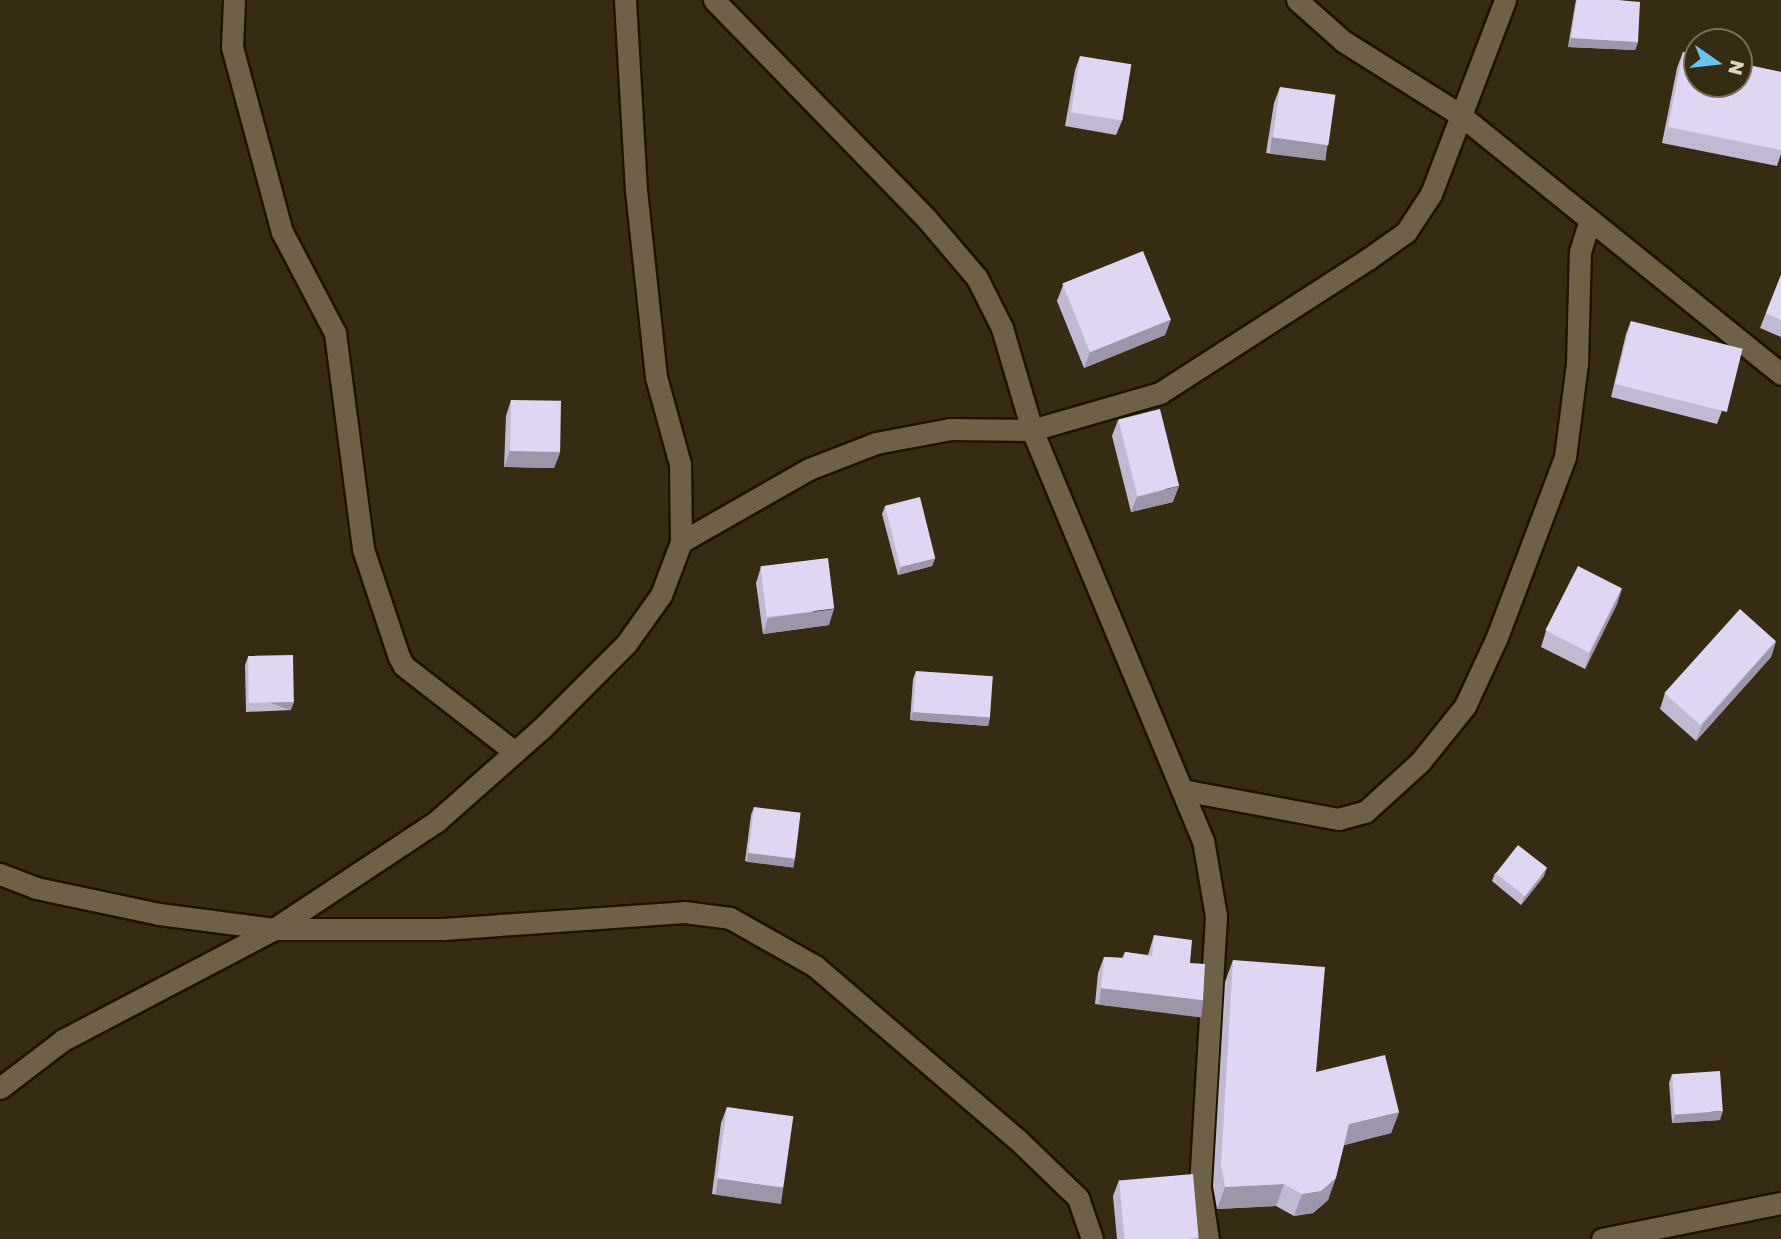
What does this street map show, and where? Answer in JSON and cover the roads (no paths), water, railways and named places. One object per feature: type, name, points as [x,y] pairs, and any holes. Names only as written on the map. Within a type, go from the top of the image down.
[{"type":"street","points":[[234,0],[232,47],[279,220],[335,332],[363,549],[399,657],[404,666],[515,752]]},
{"type":"street","points":[[0,1088],[63,1040],[274,929],[438,821],[515,752],[626,644],[661,595],[681,542],[680,464],[656,377],[636,191],[625,0]]},
{"type":"street","points":[[714,0],[926,218],[976,278],[1002,328],[1032,430],[1203,840],[1216,916],[1200,1187],[1208,1239]]},
{"type":"street","points":[[1297,0],[1343,41],[1459,114],[1589,222],[1781,374]]},
{"type":"street","points":[[681,542],[809,469],[876,443],[950,429],[1032,430],[1160,393],[1406,232],[1431,194],[1459,114],[1505,0]]},
{"type":"street","points":[[1182,790],[1338,820],[1365,812],[1420,762],[1465,706],[1497,637],[1565,457],[1577,363],[1580,252],[1589,222]]},
{"type":"street","points":[[0,874],[36,888],[159,914],[274,929],[443,929],[684,912],[730,918],[814,966],[1017,1139],[1078,1198],[1092,1239]]},
{"type":"street","points":[[1602,1239],[1781,1203]]}]
